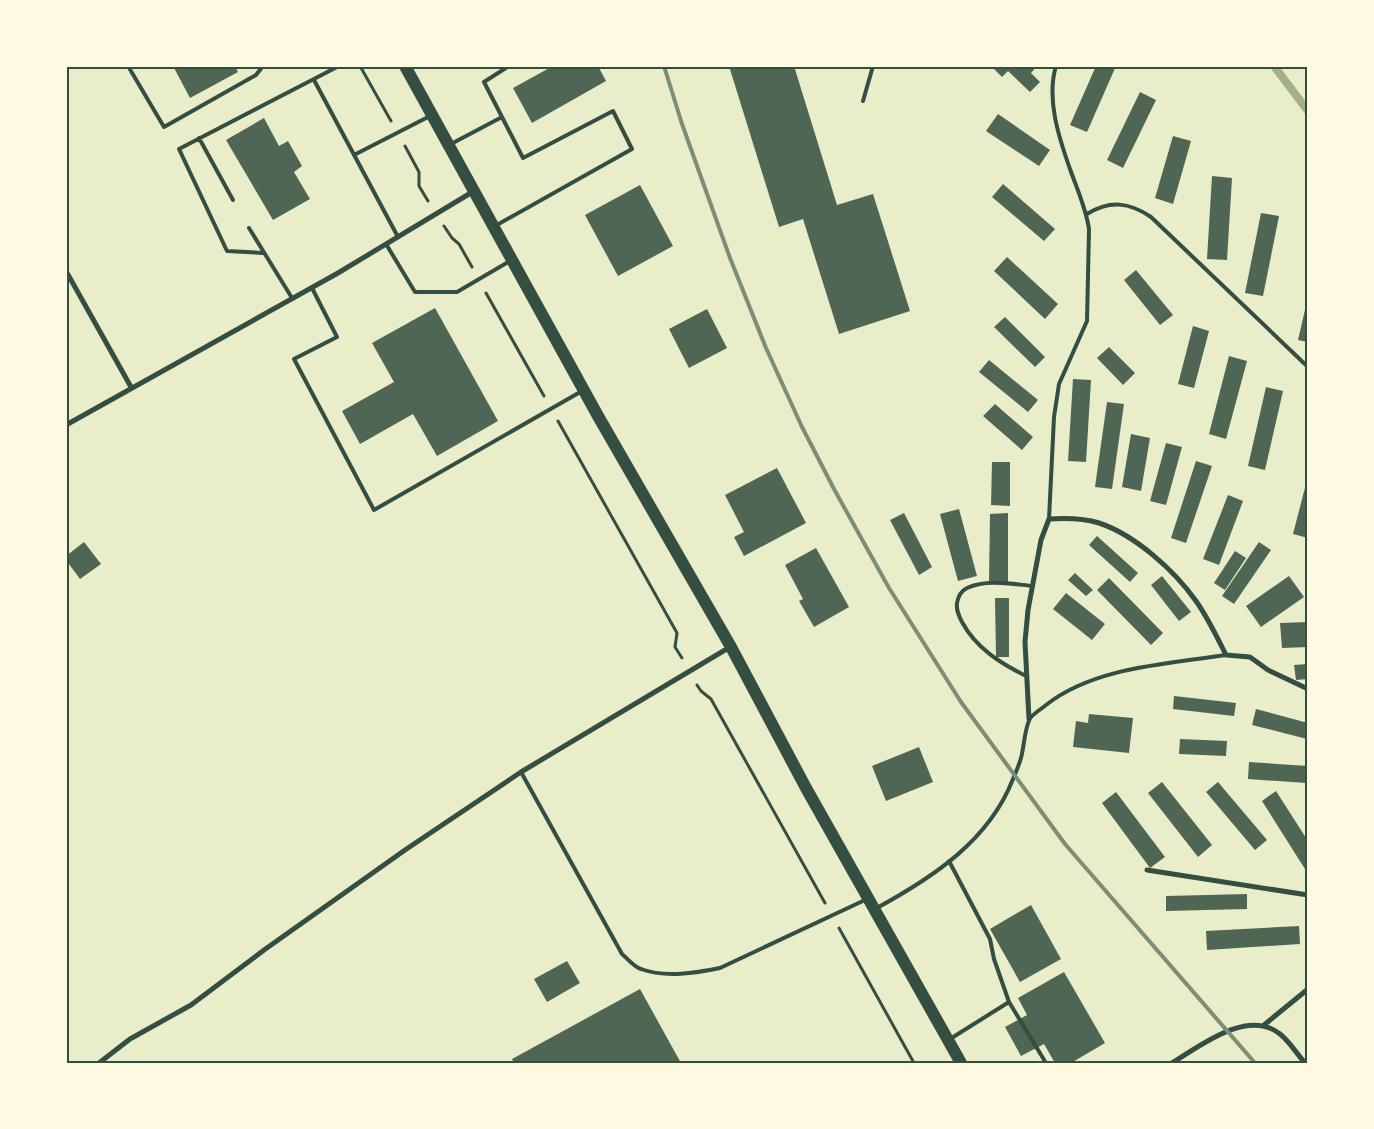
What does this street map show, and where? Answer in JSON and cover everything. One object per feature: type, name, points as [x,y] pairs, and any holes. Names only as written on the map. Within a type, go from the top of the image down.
[{"type":"main road","points":[[405,66],[584,390],[731,647],[806,788],[961,1063]]},
{"type":"street","points":[[66,425],[312,288],[475,191]]},
{"type":"street","points":[[66,271],[132,387]]},
{"type":"street","points":[[1029,719],[1025,642],[1041,540],[1049,518],[1071,518],[1098,522],[1125,535],[1167,567],[1197,602],[1226,655],[1250,658],[1268,670],[1308,689]]},
{"type":"street","points":[[99,1063],[130,1039],[191,1005],[264,950],[404,850],[521,772],[731,647]]},
{"type":"street","points":[[1147,870],[1308,895]]},
{"type":"street","points":[[1264,1025],[1308,989]]},
{"type":"street","points":[[1172,1063],[1209,1041],[1240,1026],[1264,1025],[1280,1034],[1305,1063]]},
{"type":"lane","points":[[128,66],[164,127],[256,75],[263,66]]},
{"type":"lane","points":[[263,253],[227,251],[178,149],[338,66]]},
{"type":"lane","points":[[494,226],[632,148],[613,111],[523,158],[484,82],[509,66]]},
{"type":"lane","points":[[863,101],[873,66]]},
{"type":"lane","points":[[1049,518],[1054,417],[1058,384],[1087,321],[1090,228],[1087,214],[1069,169],[1056,124],[1053,96],[1056,66]]},
{"type":"lane","points":[[314,80],[398,237]]},
{"type":"lane","points":[[354,154],[432,115]]},
{"type":"lane","points":[[449,146],[502,117]]},
{"type":"lane","points":[[199,138],[233,200]]},
{"type":"lane","points":[[1087,214],[1099,207],[1112,204],[1140,209],[1151,217],[1308,367]]},
{"type":"lane","points":[[249,228],[292,298]]},
{"type":"lane","points":[[386,244],[415,292],[457,292],[512,259]]},
{"type":"lane","points":[[312,288],[337,337],[294,359],[374,510],[584,390]]},
{"type":"lane","points":[[1026,676],[1004,665],[969,635],[956,605],[959,595],[967,588],[1006,583],[1033,586]]},
{"type":"lane","points":[[521,772],[622,954],[639,969],[659,972],[698,972],[720,968],[832,916],[912,889],[949,861],[985,828],[1006,796],[1021,759],[1029,719],[1055,698],[1086,681],[1114,673],[1226,655]]},
{"type":"lane","points":[[949,861],[990,939],[994,959],[1009,1002],[1046,1063]]},
{"type":"lane","points":[[948,1040],[1009,1002]]},
{"type":"path","points":[[360,66],[419,172],[419,186],[452,238],[459,244],[676,633],[675,647],[701,691],[711,699],[914,1063]]},
{"type":"building","points":[[173,66],[235,66],[238,72],[190,98]]},
{"type":"building","points":[[553,66],[598,66],[606,81],[532,123],[513,88]]},
{"type":"building","points":[[729,66],[794,66],[837,205],[873,194],[910,311],[839,334],[803,219],[779,227]]},
{"type":"building","points":[[991,66],[1037,66],[1031,73],[1040,82],[1030,92],[1008,71],[1002,77]]},
{"type":"building","points":[[1096,66],[1116,66],[1087,132],[1070,125]]},
{"type":"building","points":[[1140,92],[1156,100],[1123,168],[1107,160]]},
{"type":"building","points":[[998,114],[1050,150],[1039,166],[986,131]]},
{"type":"building","points":[[264,118],[279,146],[288,141],[302,166],[294,172],[310,199],[273,220],[226,140]]},
{"type":"building","points":[[1173,136],[1191,141],[1173,204],[1155,198]]},
{"type":"building","points":[[1212,176],[1232,178],[1227,260],[1207,259]]},
{"type":"building","points":[[1003,184],[1055,229],[1044,241],[992,197]]},
{"type":"building","points":[[640,185],[673,246],[618,276],[585,215]]},
{"type":"building","points":[[1261,213],[1279,216],[1263,296],[1245,293]]},
{"type":"building","points":[[1007,257],[1058,304],[1045,319],[994,271]]},
{"type":"building","points":[[1136,270],[1173,315],[1160,325],[1124,280]]},
{"type":"building","points":[[1308,301],[1308,342],[1298,340]]},
{"type":"building","points":[[435,308],[498,421],[437,456],[413,414],[360,444],[342,411],[394,382],[372,343]]},
{"type":"building","points":[[707,309],[727,348],[689,368],[669,329]]},
{"type":"building","points":[[1005,317],[1045,357],[1035,367],[994,327]]},
{"type":"building","points":[[1193,326],[1209,331],[1194,388],[1178,384]]},
{"type":"building","points":[[1109,347],[1135,373],[1123,385],[1097,358]]},
{"type":"building","points":[[1229,356],[1247,361],[1226,439],[1209,434]]},
{"type":"building","points":[[989,360],[1038,400],[1028,412],[979,372]]},
{"type":"building","points":[[1073,379],[1091,380],[1086,462],[1068,461]]},
{"type":"building","points":[[1266,387],[1283,391],[1265,470],[1248,466]]},
{"type":"building","points":[[1107,402],[1124,404],[1112,489],[1095,487]]},
{"type":"building","points":[[995,404],[1033,437],[1022,450],[983,416]]},
{"type":"building","points":[[1131,434],[1150,438],[1141,491],[1122,487]]},
{"type":"building","points":[[1166,443],[1182,447],[1166,505],[1150,501]]},
{"type":"building","points":[[1196,461],[1212,466],[1186,543],[1171,538]]},
{"type":"building","points":[[992,462],[1010,462],[1010,506],[991,505]]},
{"type":"building","points":[[777,468],[806,523],[744,556],[734,537],[744,532],[725,495]]},
{"type":"building","points":[[1308,480],[1308,538],[1293,534]]},
{"type":"building","points":[[1228,495],[1243,501],[1219,565],[1203,559]]},
{"type":"building","points":[[959,509],[977,576],[958,581],[940,514]]},
{"type":"building","points":[[904,513],[932,567],[919,575],[890,520]]},
{"type":"building","points":[[1008,513],[1008,582],[989,582],[990,514]]},
{"type":"building","points":[[1097,536],[1138,573],[1130,582],[1089,545]]},
{"type":"building","points":[[84,542],[101,564],[80,579],[66,560],[66,556]]},
{"type":"building","points":[[1259,542],[1271,550],[1234,604],[1222,596]]},
{"type":"building","points":[[816,548],[849,607],[814,627],[799,601],[803,599],[785,565]]},
{"type":"building","points":[[1235,551],[1246,558],[1225,590],[1214,583]]},
{"type":"building","points":[[1075,573],[1093,590],[1086,596],[1068,580]]},
{"type":"building","points":[[1162,576],[1191,612],[1179,621],[1151,585]]},
{"type":"building","points":[[1289,576],[1304,597],[1261,627],[1246,606]]},
{"type":"building","points":[[1109,578],[1163,633],[1151,645],[1097,590]]},
{"type":"building","points":[[1066,593],[1105,624],[1092,640],[1053,609]]},
{"type":"building","points":[[995,598],[1009,598],[1009,657],[996,657]]},
{"type":"building","points":[[1308,622],[1308,647],[1282,648],[1280,623]]},
{"type":"building","points":[[1308,664],[1308,679],[1296,680],[1294,665]]},
{"type":"building","points":[[1174,696],[1236,703],[1234,716],[1173,709]]},
{"type":"building","points":[[1256,709],[1308,723],[1307,739],[1252,725]]},
{"type":"building","points":[[1089,714],[1133,718],[1129,753],[1073,747],[1076,721],[1088,723]]},
{"type":"building","points":[[1180,739],[1227,741],[1226,756],[1179,754]]},
{"type":"building","points":[[919,747],[933,782],[886,801],[872,766]]},
{"type":"building","points":[[1249,762],[1308,766],[1307,783],[1248,779]]},
{"type":"building","points":[[1162,782],[1212,845],[1198,857],[1148,793]]},
{"type":"building","points":[[1218,782],[1267,840],[1255,850],[1206,792]]},
{"type":"building","points":[[1276,791],[1308,841],[1308,867],[1305,869],[1262,801]]},
{"type":"building","points":[[1116,792],[1165,857],[1150,868],[1102,803]]},
{"type":"building","points":[[1247,894],[1247,909],[1166,911],[1166,896]]},
{"type":"building","points":[[1031,905],[1061,959],[1020,982],[990,929]]},
{"type":"building","points":[[1299,926],[1300,944],[1207,950],[1206,931]]},
{"type":"building","points":[[567,961],[580,983],[547,1002],[534,979]]},
{"type":"building","points":[[1064,972],[1105,1043],[1071,1063],[1055,1063],[1044,1044],[1021,1056],[1005,1027],[1027,1015],[1018,998]]},
{"type":"building","points":[[640,989],[681,1063],[514,1063],[512,1059]]},
{"type":"waterway","points":[[1274,66],[1308,111]]},
{"type":"railway","points":[[664,66],[682,124],[730,258],[766,348],[802,427],[889,588],[961,702],[1065,844],[1255,1063]]}]
